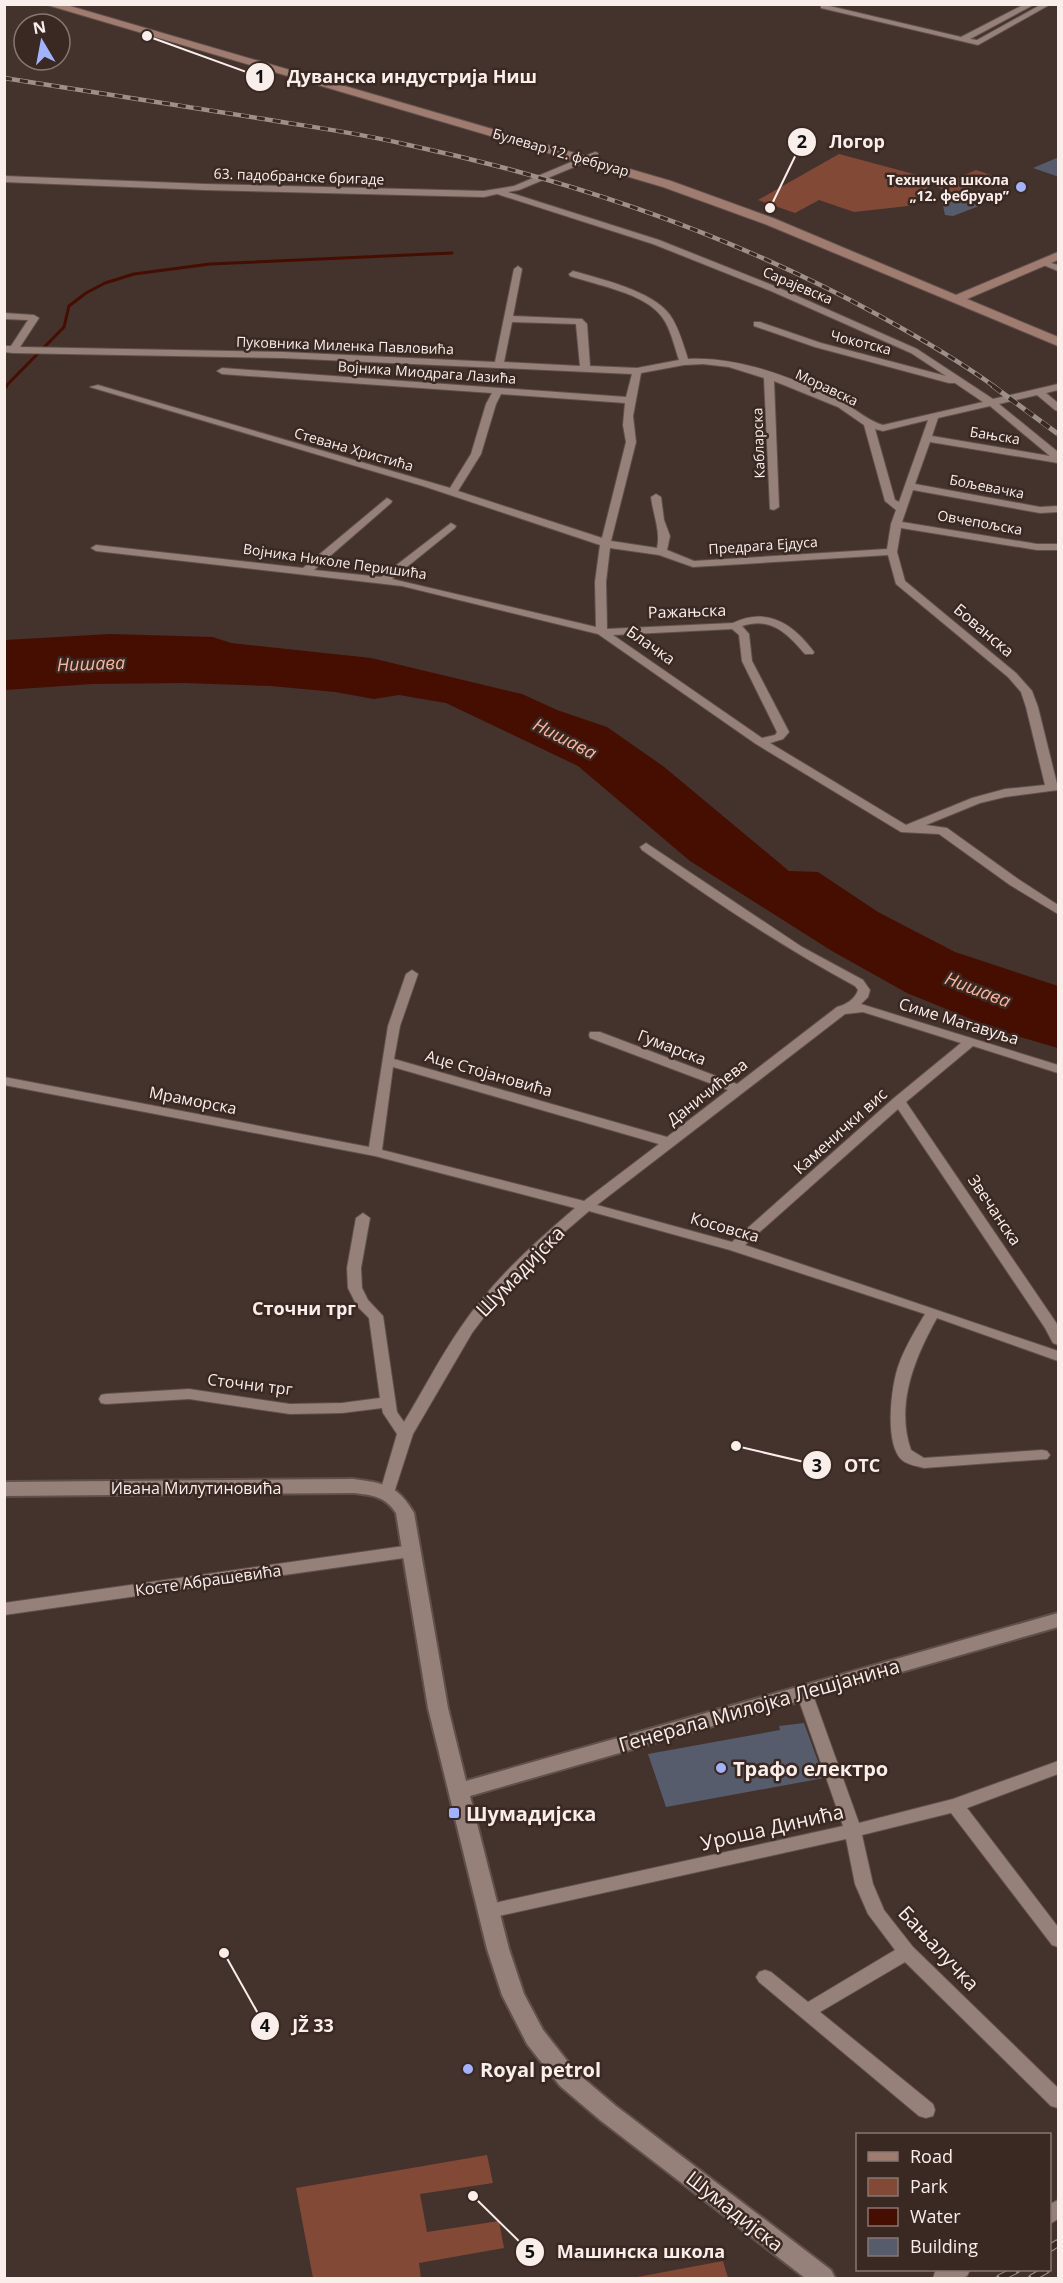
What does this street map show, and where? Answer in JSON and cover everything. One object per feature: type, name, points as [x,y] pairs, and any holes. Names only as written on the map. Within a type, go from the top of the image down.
[{"type":"main road","name":"Булевар 12. фебруар","points":[[49,4],[590,157],[667,176],[756,209],[962,297],[1059,342]]},
{"type":"main road","name":"Булевар 12. фебруар","points":[[66,4],[590,157]]},
{"type":"main road","points":[[962,297],[1059,256]]},
{"type":"main road","name":"Булевар 12. фебруар","points":[[962,297],[1059,334]]},
{"type":"street","points":[[962,40],[1032,4]]},
{"type":"street","points":[[824,6],[978,43],[1048,4]]},
{"type":"street","points":[[980,30],[995,34]]},
{"type":"street","name":"63. падобранске бригаде","points":[[4,179],[451,194],[499,192],[516,188],[590,157]]},
{"type":"street","name":"Сарајевска","points":[[499,192],[656,242],[774,289],[914,351],[992,403],[1059,458]]},
{"type":"street","points":[[1044,262],[1059,268]]},
{"type":"street","points":[[499,365],[518,269]]},
{"type":"street","points":[[573,274],[629,292],[660,309],[673,329],[684,362]]},
{"type":"street","points":[[4,316],[34,318],[9,349]]},
{"type":"street","points":[[508,320],[579,321],[582,324],[585,369]]},
{"type":"street","name":"Чокотска","points":[[757,324],[818,345],[960,383]]},
{"type":"street","name":"Пуковника Миленка Павловића","points":[[9,349],[283,355],[637,371]]},
{"type":"street","name":"Моравска","points":[[637,371],[703,360],[748,368],[841,405],[869,424],[888,428],[1059,387]]},
{"type":"street","name":"Војника Миодрага Лазића","points":[[222,371],[630,400]]},
{"type":"street","name":"Блачка","points":[[637,371],[630,400],[627,430],[631,442],[604,543],[599,608],[602,632],[760,741],[905,829]]},
{"type":"street","name":"Кабларска","points":[[769,377],[774,507]]},
{"type":"street","name":"Стевана Христића","points":[[95,387],[452,492],[604,543]]},
{"type":"street","points":[[452,492],[478,450],[488,418],[490,402],[498,391]]},
{"type":"street","points":[[1038,391],[1059,408]]},
{"type":"street","name":"Бованска","points":[[934,416],[897,524],[892,552],[900,582],[1012,675],[1026,691],[1055,788]]},
{"type":"street","points":[[869,424],[890,501],[902,509]]},
{"type":"street","name":"Бањска","points":[[926,438],[1059,458]]},
{"type":"street","name":"Бољевачка","points":[[910,486],[1040,510],[1059,509]]},
{"type":"street","points":[[656,497],[659,520],[665,536],[661,552]]},
{"type":"street","points":[[306,571],[387,501]]},
{"type":"street","name":"Овчепољска","points":[[897,524],[1036,547],[1059,547]]},
{"type":"street","points":[[384,580],[451,526]]},
{"type":"street","name":"Предрага Ејдуса","points":[[604,543],[618,548],[661,552],[698,564],[892,552]]},
{"type":"street","name":"Војника Николе Перишића","points":[[96,548],[384,580],[499,605],[602,632]]},
{"type":"street","points":[[735,626],[748,621],[774,620],[788,628],[809,652]]},
{"type":"street","name":"Ражањска","points":[[602,632],[735,626],[744,633],[747,661],[783,732],[779,737],[760,741]]},
{"type":"street","points":[[905,829],[976,800],[1005,793],[1055,788]]},
{"type":"street","points":[[905,829],[933,828],[943,831],[1014,882],[1059,910]]},
{"type":"street","points":[[646,847],[738,912],[798,950],[859,983],[864,990],[862,996],[849,1008]]},
{"type":"street","points":[[375,1152],[394,1026],[412,974]]},
{"type":"street","name":"Симе Матавуља","points":[[849,1008],[864,1008],[1059,1069]]},
{"type":"street","name":"Даничићева","points":[[586,1206],[837,1013],[849,1008]]},
{"type":"street","name":"Гумарска","points":[[595,1035],[737,1089]]},
{"type":"street","name":"Каменички вис","points":[[735,1248],[899,1101],[970,1042]]},
{"type":"street","name":"Аце Стојановића","points":[[387,1061],[668,1142]]},
{"type":"street","name":"Мраморска","points":[[4,1081],[375,1152]]},
{"type":"street","name":"Звечанска","points":[[899,1101],[1059,1340]]},
{"type":"street","name":"Косовска","points":[[375,1152],[586,1206],[735,1248],[933,1312],[1059,1356]]},
{"type":"street","name":"Шумадијска","points":[[586,1206],[534,1251],[498,1289],[466,1330],[405,1434],[388,1492],[398,1500],[405,1513],[438,1708],[498,1949],[513,1995],[535,2037],[568,2079],[608,2113],[823,2278]]},
{"type":"street","points":[[363,1218],[354,1268],[355,1288],[362,1304],[376,1316],[390,1413],[405,1434]]},
{"type":"street","points":[[933,1312],[904,1368],[901,1382],[900,1440],[904,1452],[913,1460],[924,1463],[1042,1455]]},
{"type":"street","name":"Сточни трг","points":[[106,1399],[189,1394],[290,1408],[342,1408],[389,1402]]},
{"type":"street","name":"Ивана Милутиновића","points":[[4,1489],[353,1486],[388,1492]]},
{"type":"street","name":"Косте Абрашевића","points":[[4,1609],[411,1551]]},
{"type":"street","name":"Генерала Милојка Лешјанина","points":[[459,1791],[1059,1620]]},
{"type":"street","name":"Бањалучка","points":[[804,1692],[853,1831],[864,1884],[877,1914],[907,1952],[1059,2100]]},
{"type":"street","name":"Уроша Динића","points":[[490,1911],[853,1831],[955,1805],[1059,1767]]},
{"type":"street","points":[[955,1805],[1059,1940]]},
{"type":"street","points":[[807,2011],[907,1952]]},
{"type":"street","points":[[765,1977],[926,2110]]},
{"type":"street","points":[[942,2278],[958,2271]]},
{"type":"green space","points":[[839,154],[936,180],[908,206],[854,212],[819,200],[795,213],[758,200]]},
{"type":"green space","points":[[976,170],[997,177],[957,194],[936,187]]},
{"type":"green space","points":[[487,2155],[493,2183],[420,2194],[427,2232],[499,2221],[504,2248],[419,2263],[421,2278],[313,2278],[296,2188]]},
{"type":"green space","points":[[723,2261],[728,2278],[632,2278]]},
{"type":"water","name":"Нишава","points":[[110,634],[213,637],[231,643],[371,658],[522,694],[557,710],[607,727],[663,766],[789,871],[818,872],[878,912],[955,952],[1058,986],[1058,1048],[1000,1031],[907,993],[832,951],[690,861],[578,766],[446,703],[399,695],[374,699],[335,692],[271,686],[184,683],[92,684],[5,690],[5,640]]},
{"type":"building","points":[[1059,157],[1059,177],[1033,168]]},
{"type":"building","points":[[955,196],[979,206],[953,216],[945,215],[942,201]]},
{"type":"building","name":"Трафо електро","points":[[804,1723],[824,1778],[666,1807],[648,1754],[780,1730],[779,1726]]},
{"type":"waterway","points":[[5,387],[64,327],[69,306],[86,293],[105,283],[134,274],[210,264],[452,253]]},
{"type":"railway","points":[[4,78],[369,137],[466,158],[587,192],[706,235],[822,286],[923,340],[995,387]]},
{"type":"railway","points":[[993,386],[1058,434]]},
{"type":"railway","points":[[1051,2247],[1058,2243]]},
{"type":"railway","points":[[1000,2278],[1014,2271]]},
{"type":"railway","points":[[1032,2278],[1044,2271]]},
{"type":"place","name":"Дуванска индустрија Ниш","points":[[147,36]]},
{"type":"place","name":"Техничка школа „12. фебруар”","points":[[1021,187]]},
{"type":"place","name":"Логор","points":[[770,208]]},
{"type":"place","name":"OTC","points":[[736,1446]]},
{"type":"place","name":"Трафо електро","points":[[721,1768]]},
{"type":"place","name":"Шумадијска","points":[[454,1813]]},
{"type":"place","name":"JŽ 33","points":[[224,1953]]},
{"type":"place","name":"Royal petrol","points":[[468,2069]]},
{"type":"place","name":"Машинска школа","points":[[473,2196]]},
{"type":"district","name":"Сточни трг","points":[[304,1308]]}]
